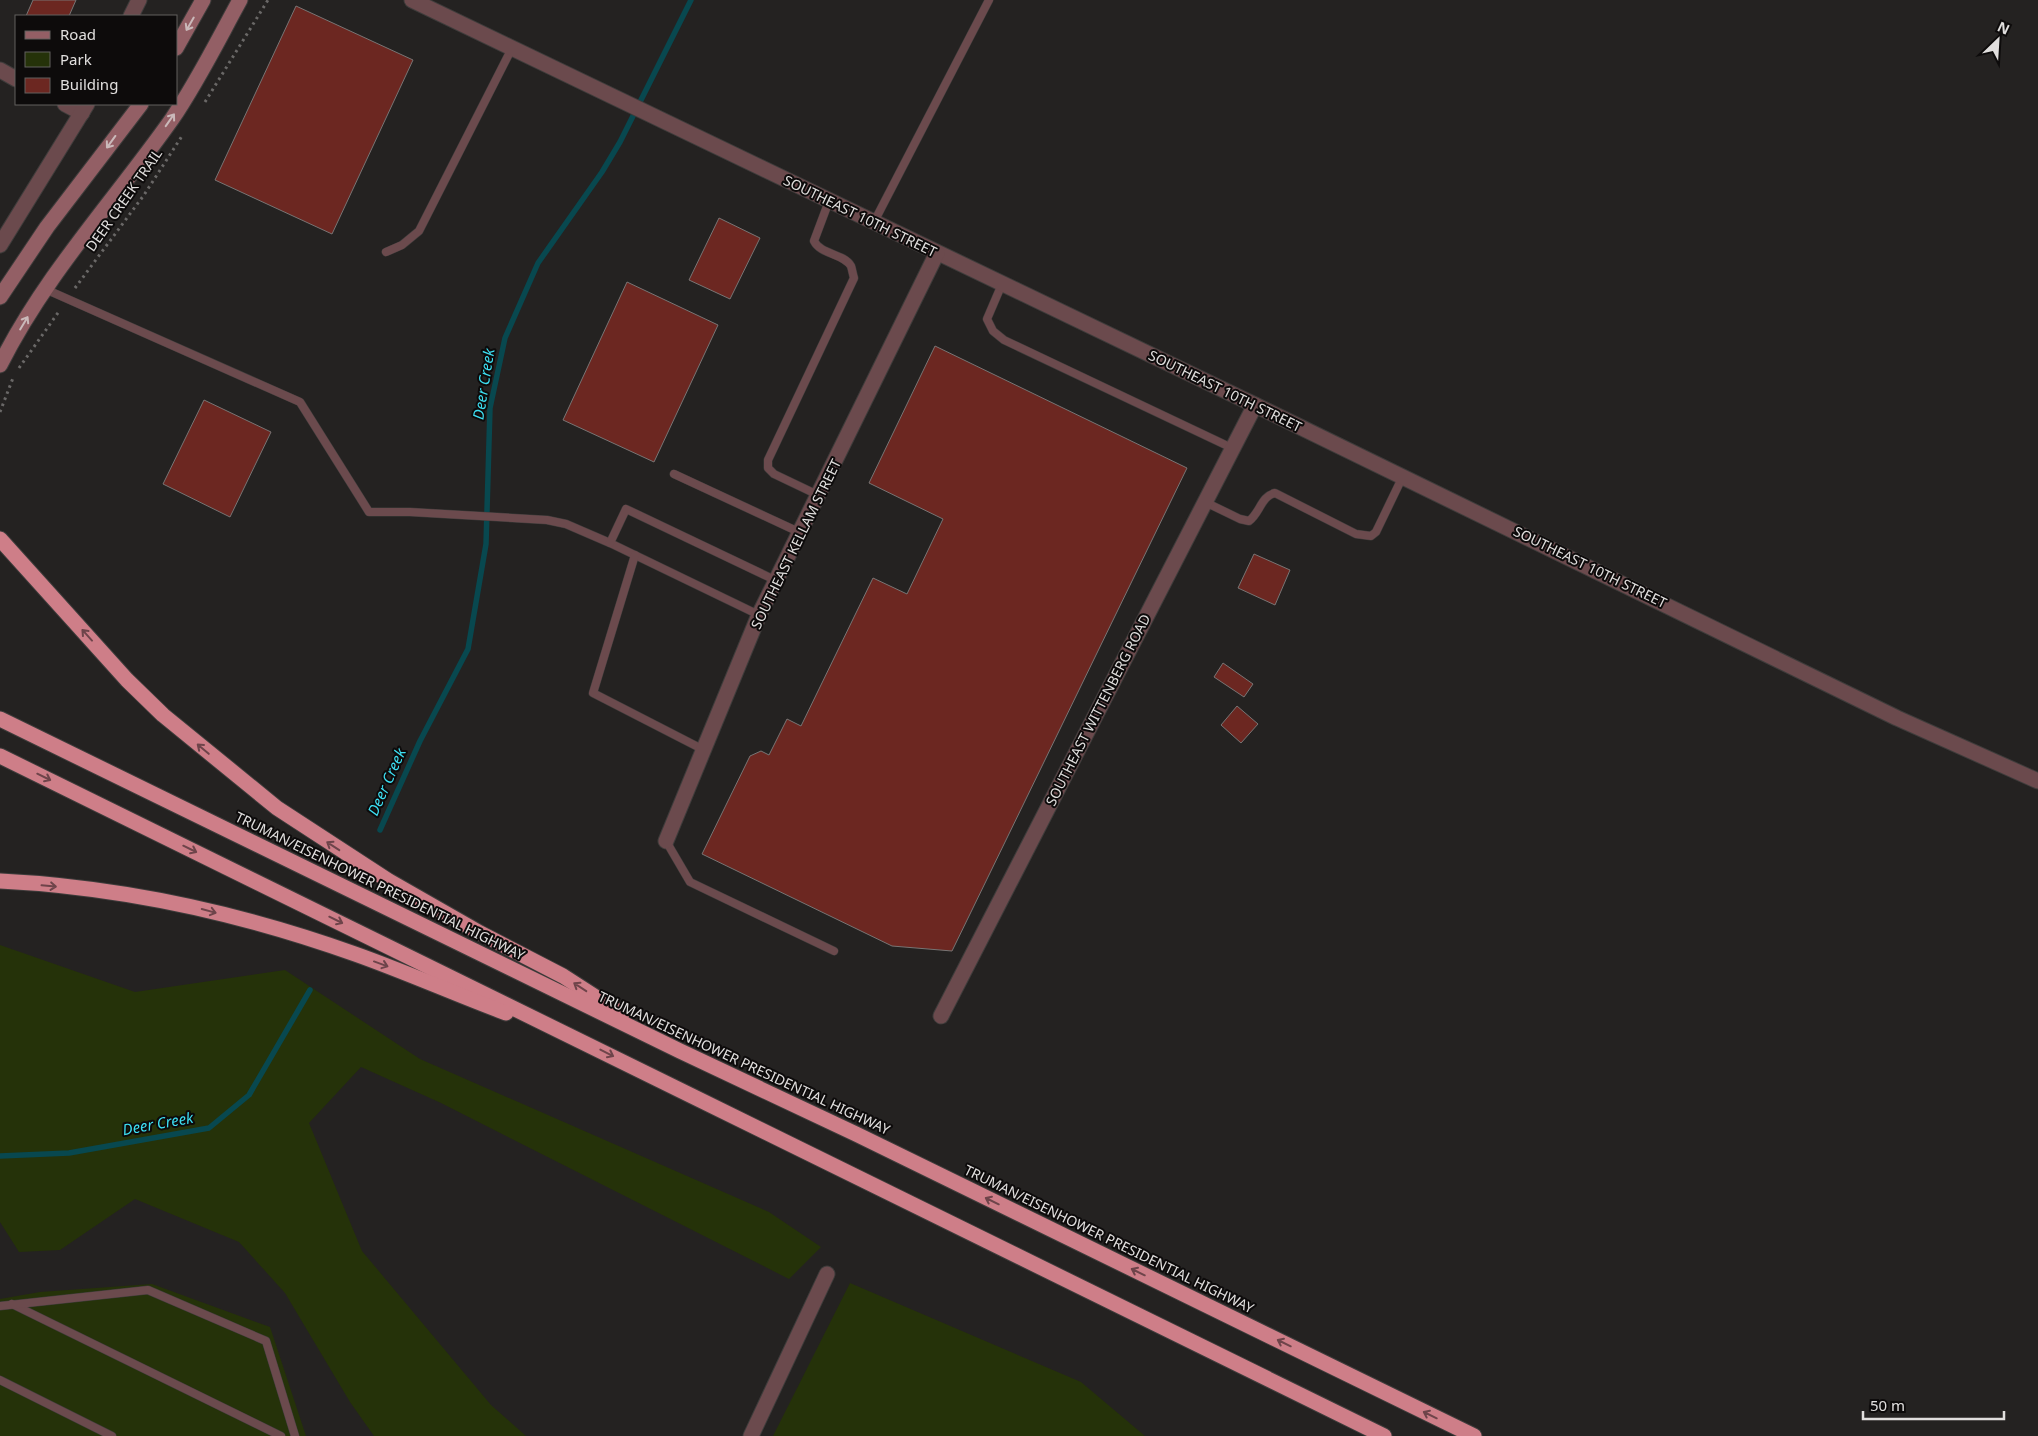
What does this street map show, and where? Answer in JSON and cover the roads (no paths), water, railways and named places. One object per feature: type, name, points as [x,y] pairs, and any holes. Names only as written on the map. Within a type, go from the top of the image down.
[{"type":"highway","points":[[0,540],[133,685],[186,734],[277,808],[389,882],[480,933],[563,976],[680,1051]]},
{"type":"highway","name":"TRUMAN/EISENHOWER PRESIDENTIAL HIGHWAY","points":[[0,719],[1474,1436]]},
{"type":"highway","points":[[0,756],[1384,1436]]},
{"type":"highway","points":[[0,881],[143,897],[191,906],[251,922],[352,953],[415,976],[452,993],[576,1038]]},
{"type":"street","points":[[132,15],[139,0]]},
{"type":"street","points":[[178,44],[203,0]]},
{"type":"street","points":[[0,365],[45,289],[172,119],[198,79],[240,0]]},
{"type":"street","name":"SOUTHEAST 10TH STREET","points":[[412,0],[1403,476],[1897,718],[2038,782]]},
{"type":"street","points":[[0,70],[15,78]]},
{"type":"street","points":[[0,245],[84,108],[70,105]]},
{"type":"street","points":[[0,297],[47,227],[140,105]]},
{"type":"street","name":"SOUTHEAST KELLAM STREET","points":[[666,840],[760,615],[820,496],[937,253]]},
{"type":"street","name":"SOUTHEAST WITTENBERG ROAD","points":[[941,1016],[1254,405]]},
{"type":"street","points":[[751,1436],[827,1274]]},
{"type":"lane","points":[[874,222],[989,0]]},
{"type":"lane","points":[[386,252],[402,246],[419,231],[512,48]]},
{"type":"lane","points":[[820,496],[774,474],[768,468],[768,460],[854,278],[851,266],[817,247],[814,241],[829,201]]},
{"type":"lane","points":[[1002,284],[986,319],[993,332],[1004,340],[1232,448]]},
{"type":"lane","points":[[45,289],[300,402],[369,512],[410,512],[547,520],[566,524],[610,542],[760,615]]},
{"type":"lane","points":[[674,474],[801,533]]},
{"type":"lane","points":[[1205,502],[1240,519],[1249,521],[1255,517],[1265,498],[1269,494],[1275,493],[1356,534],[1371,536],[1376,532],[1403,476]]},
{"type":"lane","points":[[610,542],[626,509],[777,581]]},
{"type":"lane","points":[[635,555],[593,693],[704,750]]},
{"type":"lane","points":[[666,840],[690,882],[834,951]]},
{"type":"lane","points":[[0,1306],[148,1290],[266,1341],[295,1436]]},
{"type":"lane","points":[[12,1304],[281,1436]]},
{"type":"lane","points":[[0,1380],[112,1436]]},
{"type":"waterway","name":"Deer Creek","points":[[380,830],[420,741],[468,649],[486,544],[490,408],[505,338],[538,263],[602,172],[620,142],[691,0]]},
{"type":"waterway","name":"Deer Creek","points":[[0,1156],[69,1153],[209,1128],[249,1095],[310,990]]}]
